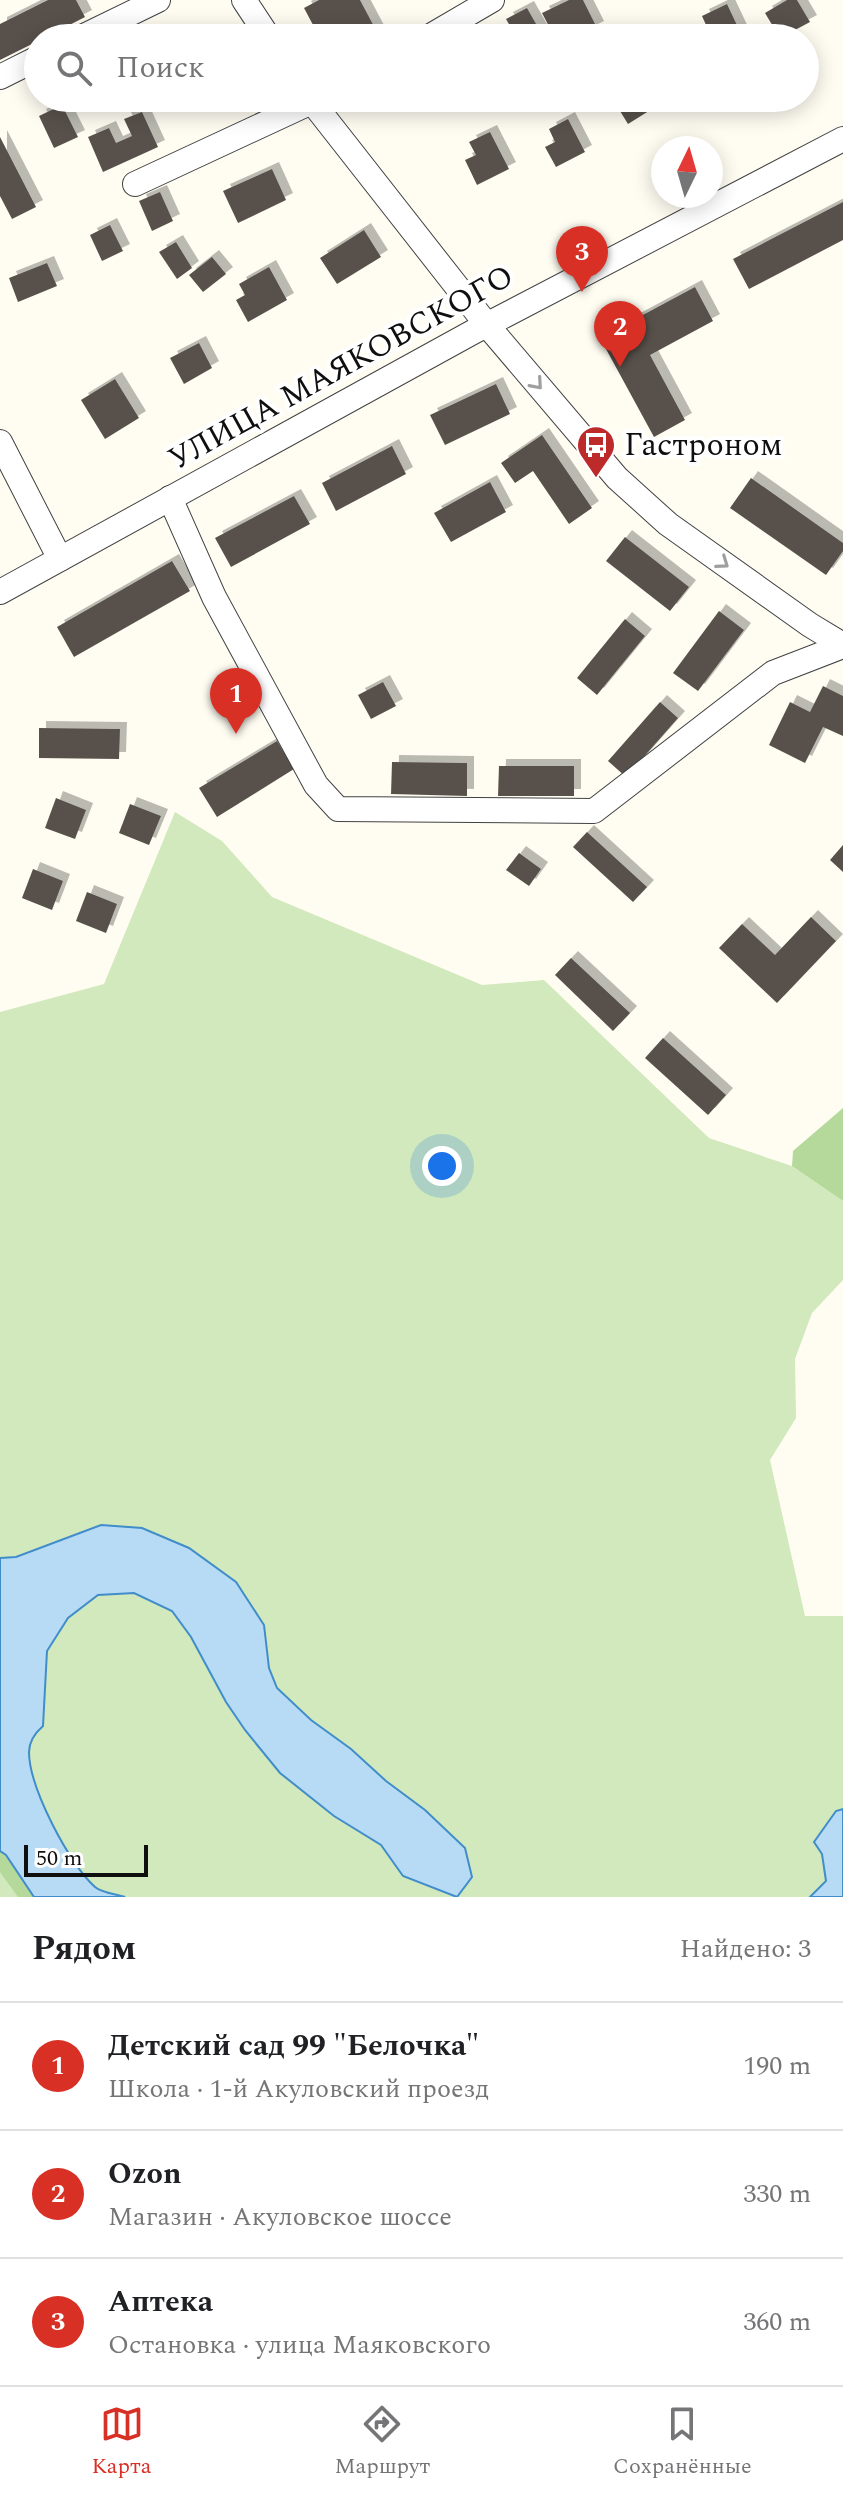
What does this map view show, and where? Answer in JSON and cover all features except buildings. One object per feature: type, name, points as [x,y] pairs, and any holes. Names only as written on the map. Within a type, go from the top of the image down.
[{"type":"street","points":[[109,24],[158,0]]},
{"type":"street","points":[[244,0],[260,24]]},
{"type":"street","points":[[451,24],[492,0]]},
{"type":"street","points":[[0,77],[24,65]]},
{"type":"street","points":[[135,184],[286,112]]},
{"type":"street","points":[[170,498],[214,597],[316,785],[338,809],[594,811],[773,673],[840,636],[668,524],[617,478],[487,325],[323,112]]},
{"type":"street","name":"УЛИЦА МАЯКОВСКОГО","points":[[0,592],[487,325],[843,139]]},
{"type":"street","points":[[0,442],[60,559]]},
{"type":"green space","points":[[175,812],[222,841],[272,897],[482,985],[544,980],[709,1138],[792,1166],[843,1201],[843,1280],[812,1313],[795,1359],[796,1418],[770,1460],[805,1616],[843,1616],[843,1897],[0,1897],[0,1012],[104,984]]},
{"type":"green space","points":[[843,1108],[843,1201],[792,1166],[793,1151]]},
{"type":"green space","points":[[0,1851],[6,1855],[34,1897],[18,1897],[0,1872]]},
{"type":"water","points":[[101,1525],[142,1528],[189,1548],[236,1582],[264,1625],[269,1668],[277,1688],[311,1720],[425,1810],[465,1848],[472,1877],[457,1897],[403,1876],[381,1845],[334,1816],[280,1773],[226,1702],[191,1637],[172,1611],[134,1593],[98,1595],[68,1618],[47,1651],[43,1726],[33,1738],[29,1752],[43,1804],[74,1861],[95,1887],[125,1897],[34,1897],[6,1855],[0,1851],[0,1558],[16,1557]]},
{"type":"water","points":[[843,1809],[843,1897],[810,1897],[826,1881],[822,1854],[814,1842],[836,1811]]},
{"type":"place","name":"Аптека","points":[[582,292]]},
{"type":"place","name":"Ozon","points":[[620,367]]},
{"type":"place","name":"Гастроном","points":[[596,479]]},
{"type":"place","name":"Детский сад 99 \"Белочка\"","points":[[236,734]]}]
